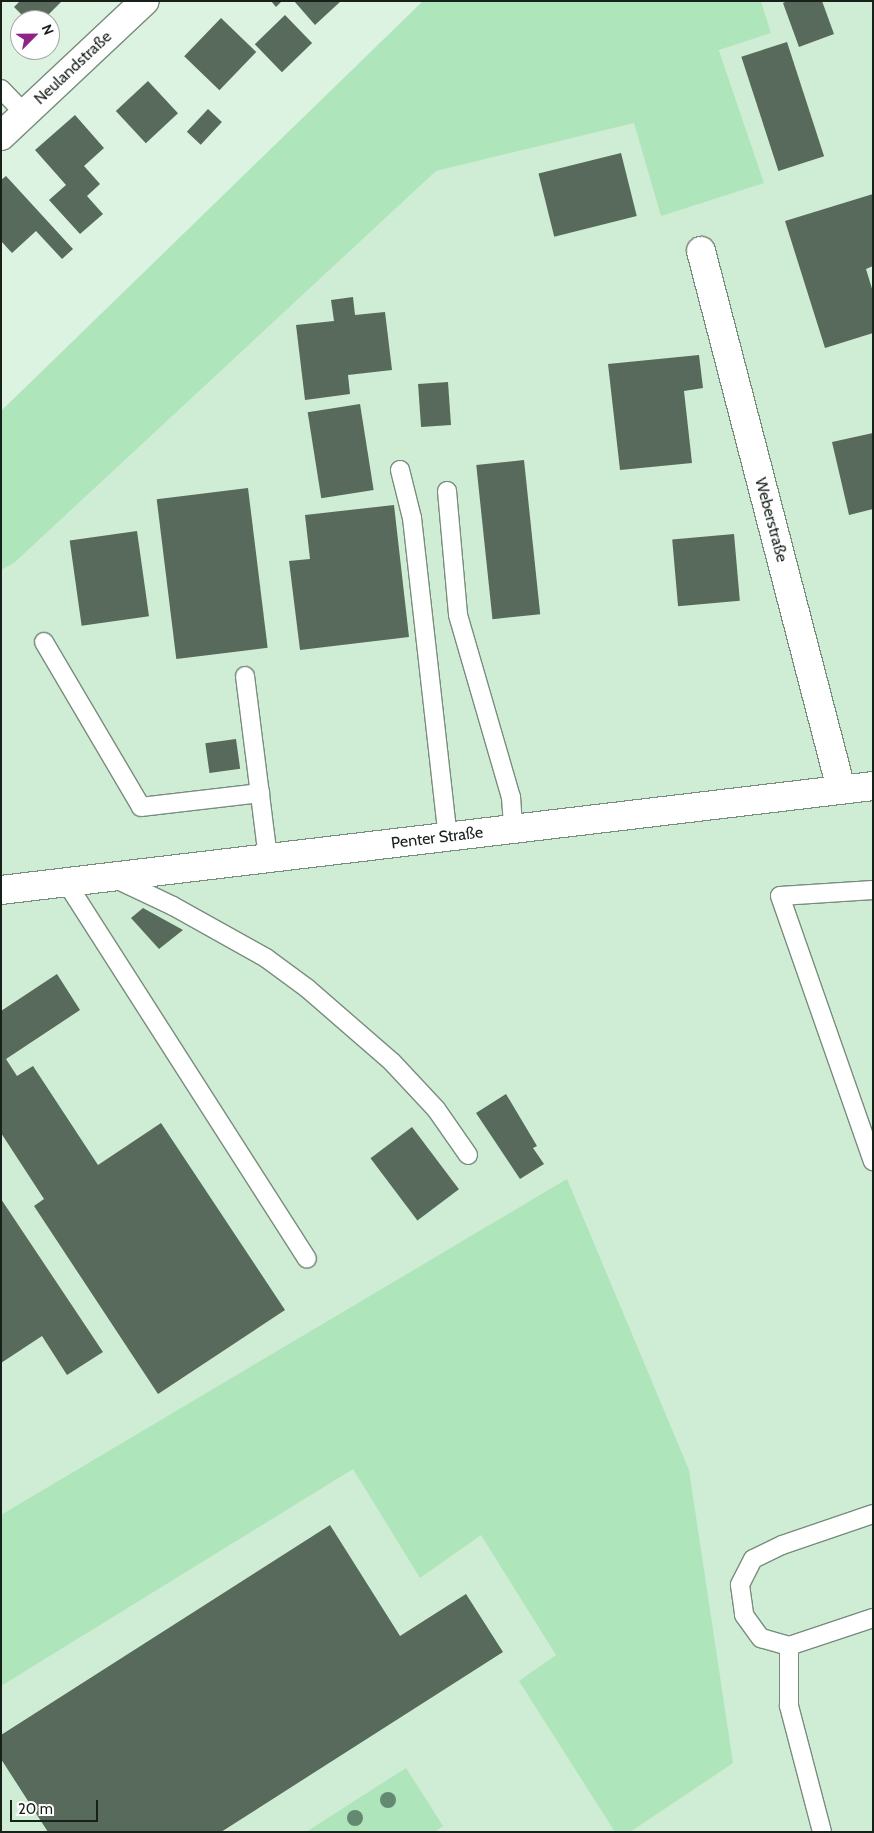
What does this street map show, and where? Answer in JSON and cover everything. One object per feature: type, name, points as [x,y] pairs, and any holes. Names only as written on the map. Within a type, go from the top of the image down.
[{"type":"street","name":"Neulandstraße","points":[[1,136],[146,1]]},
{"type":"street","name":"Weberstraße","points":[[701,252],[841,789]]},
{"type":"street","name":"Penter Straße","points":[[1,890],[873,786]]},
{"type":"lane","points":[[1,90],[25,114]]},
{"type":"lane","points":[[400,470],[412,518],[448,836]]},
{"type":"lane","points":[[446,491],[458,615],[511,797],[513,829]]},
{"type":"lane","points":[[44,642],[141,807],[260,793]]},
{"type":"lane","points":[[245,676],[268,858]]},
{"type":"lane","points":[[111,877],[173,906],[266,958],[308,989],[347,1021],[398,1069],[436,1109],[468,1155]]},
{"type":"lane","points":[[66,882],[307,1259]]},
{"type":"lane","points":[[873,890],[780,896],[873,1161]]},
{"type":"lane","points":[[873,1514],[782,1545],[753,1558],[740,1585],[744,1615],[761,1638],[789,1646],[873,1618]]},
{"type":"lane","points":[[789,1646],[788,1706],[822,1832]]},
{"type":"shaded area","points":[[761,1],[873,1],[873,1832],[1,1832],[1,570],[14,563],[436,171],[634,122],[764,183],[719,49],[771,33]]},
{"type":"green space","points":[[423,1],[761,1],[771,33],[719,50],[764,183],[661,216],[634,123],[436,171],[14,563],[1,570],[1,411]]},
{"type":"green space","points":[[567,1179],[689,1470],[733,1763],[630,1832],[615,1832],[519,1681],[556,1655],[481,1535],[420,1578],[353,1469],[1,1686],[1,1515]]},
{"type":"green space","points":[[406,1768],[443,1826],[434,1832],[306,1832]]},
{"type":"building","points":[[20,1],[62,1],[53,10],[17,10],[14,7]]},
{"type":"building","points":[[271,1],[282,1],[276,7]]},
{"type":"building","points":[[294,1],[341,1],[315,25]]},
{"type":"building","points":[[787,1],[822,1],[834,34],[799,47],[783,3]]},
{"type":"building","points":[[285,15],[312,43],[282,72],[255,44]]},
{"type":"building","points":[[221,18],[256,52],[219,90],[184,56]]},
{"type":"building","points":[[787,42],[824,156],[778,171],[741,57]]},
{"type":"building","points":[[148,81],[178,113],[146,143],[116,111]]},
{"type":"building","points":[[208,109],[222,122],[201,145],[187,132]]},
{"type":"building","points":[[75,115],[104,148],[84,166],[100,184],[87,196],[103,214],[80,234],[49,200],[66,185],[35,150]]},
{"type":"building","points":[[621,153],[637,216],[554,237],[539,174]]},
{"type":"building","points":[[6,176],[73,249],[62,259],[36,231],[12,253],[1,241],[1,180]]},
{"type":"building","points":[[873,194],[873,266],[866,269],[873,292],[873,333],[825,348],[785,221]]},
{"type":"building","points":[[353,297],[355,315],[385,312],[392,370],[348,375],[350,394],[305,400],[296,325],[334,321],[331,300]]},
{"type":"building","points":[[699,355],[703,388],[684,391],[692,463],[620,470],[608,364]]},
{"type":"building","points":[[448,382],[451,425],[421,427],[418,384]]},
{"type":"building","points":[[360,404],[374,490],[321,498],[308,412]]},
{"type":"building","points":[[873,433],[873,509],[849,515],[832,442]]},
{"type":"building","points":[[524,460],[540,614],[492,619],[476,465]]},
{"type":"building","points":[[248,488],[268,648],[176,659],[157,499]]},
{"type":"building","points":[[394,505],[409,637],[300,650],[289,561],[310,559],[305,515]]},
{"type":"building","points":[[137,531],[149,616],[82,626],[70,540]]},
{"type":"building","points":[[734,534],[740,601],[678,606],[672,539]]},
{"type":"building","points":[[236,739],[240,769],[209,773],[205,743]]},
{"type":"building","points":[[143,908],[183,930],[159,949],[131,918]]},
{"type":"building","points":[[57,974],[80,1010],[6,1059],[17,1076],[33,1066],[98,1165],[161,1123],[285,1310],[158,1394],[34,1206],[44,1199],[1,1133],[1,1011]]},
{"type":"building","points":[[506,1094],[537,1146],[533,1148],[544,1164],[520,1179],[476,1113]]},
{"type":"building","points":[[412,1127],[459,1189],[417,1221],[370,1158]]},
{"type":"building","points":[[1,1199],[103,1352],[67,1375],[42,1336],[1,1363]]},
{"type":"building","points":[[330,1525],[400,1636],[466,1594],[503,1652],[221,1832],[48,1832],[1,1759],[1,1735]]}]
